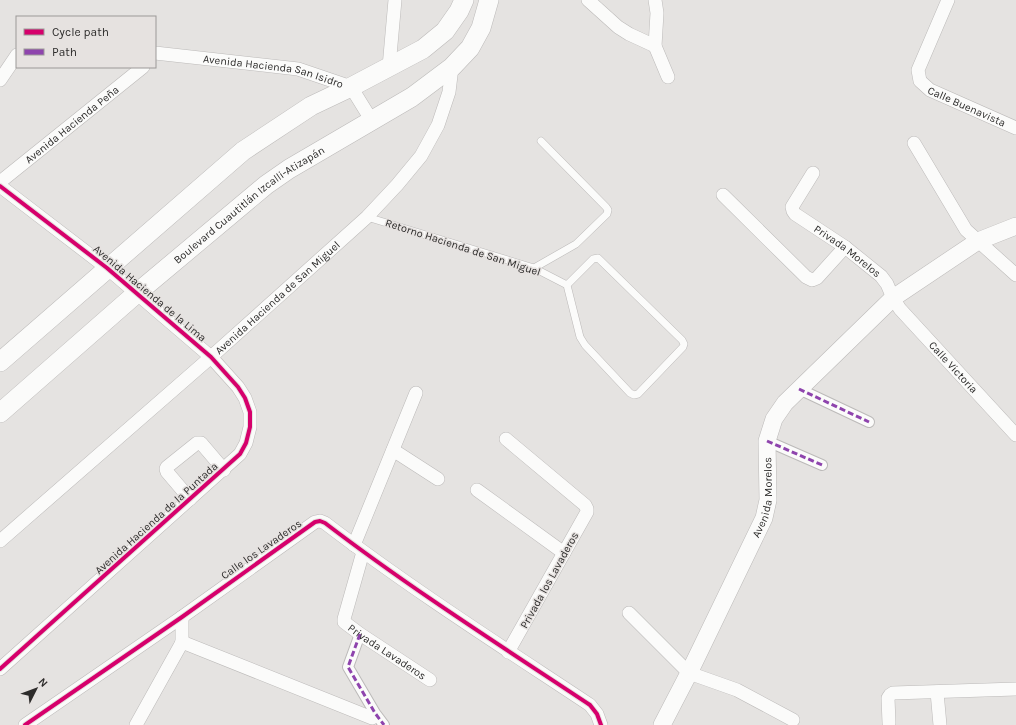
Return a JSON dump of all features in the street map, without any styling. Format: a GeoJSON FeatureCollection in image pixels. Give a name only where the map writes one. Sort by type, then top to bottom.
{"type":"FeatureCollection","features":[{"type":"Feature","properties":{"kind":"main road"},"geometry":{"type":"LineString","coordinates":[[0,362],[243,151],[311,106],[351,87],[423,49],[445,31],[459,11],[464,0]]}},
{"type":"Feature","properties":{"kind":"main road","name":"Boulevard Cuautitlán Izcalli-Atizapán"},"geometry":{"type":"LineString","coordinates":[[0,413],[137,293],[266,186],[289,169],[412,97],[452,67],[470,48],[481,28],[489,0]]}},
{"type":"Feature","properties":{"kind":"street"},"geometry":{"type":"LineString","coordinates":[[390,67],[394,0]]}},
{"type":"Feature","properties":{"kind":"street"},"geometry":{"type":"LineString","coordinates":[[588,0],[618,27],[654,46]]}},
{"type":"Feature","properties":{"kind":"street"},"geometry":{"type":"LineString","coordinates":[[656,0],[657,13],[654,46],[668,77]]}},
{"type":"Feature","properties":{"kind":"street","name":"Calle Buenavista"},"geometry":{"type":"LineString","coordinates":[[948,0],[918,70],[920,81],[930,90],[1016,128]]}},
{"type":"Feature","properties":{"kind":"street","name":"Avenida Hacienda San Isidro"},"geometry":{"type":"LineString","coordinates":[[156,55],[298,69],[351,87],[372,121]]}},
{"type":"Feature","properties":{"kind":"street"},"geometry":{"type":"LineString","coordinates":[[0,80],[16,56]]}},
{"type":"Feature","properties":{"kind":"street","name":"Avenida Hacienda de San Miguel"},"geometry":{"type":"LineString","coordinates":[[0,541],[211,357],[367,217],[397,185],[421,156],[438,125],[449,92],[452,67]]}},
{"type":"Feature","properties":{"kind":"street","name":"Avenida Hacienda Peña"},"geometry":{"type":"LineString","coordinates":[[0,182],[142,68]]}},
{"type":"Feature","properties":{"kind":"street"},"geometry":{"type":"LineString","coordinates":[[914,143],[966,230],[1016,275]]}},
{"type":"Feature","properties":{"kind":"street","name":"Privada Morelos"},"geometry":{"type":"LineString","coordinates":[[813,173],[792,207],[792,211],[845,247],[881,276],[887,284],[893,298]]}},
{"type":"Feature","properties":{"kind":"street","name":"Avenida Hacienda de la Lima"},"geometry":{"type":"LineString","coordinates":[[0,186],[107,268],[211,357]]}},
{"type":"Feature","properties":{"kind":"street"},"geometry":{"type":"LineString","coordinates":[[723,195],[806,277],[812,280],[817,278],[845,247]]}},
{"type":"Feature","properties":{"kind":"street","name":"Avenida Morelos"},"geometry":{"type":"LineString","coordinates":[[662,725],[689,673],[764,518],[768,500],[767,441],[774,419],[785,403],[893,298],[978,241],[1016,226]]}},
{"type":"Feature","properties":{"kind":"street","name":"Calle Victoria"},"geometry":{"type":"LineString","coordinates":[[893,298],[900,308],[1016,435]]}},
{"type":"Feature","properties":{"kind":"street","name":"Avenida Hacienda de la Puntada"},"geometry":{"type":"LineString","coordinates":[[0,669],[224,470],[240,454],[246,443],[250,427],[250,412],[245,398],[238,387],[211,357]]}},
{"type":"Feature","properties":{"kind":"street"},"geometry":{"type":"LineString","coordinates":[[799,389],[869,422]]}},
{"type":"Feature","properties":{"kind":"street"},"geometry":{"type":"LineString","coordinates":[[359,549],[393,450],[416,393]]}},
{"type":"Feature","properties":{"kind":"street","name":"Privada los Lavaderos"},"geometry":{"type":"LineString","coordinates":[[506,439],[585,505],[587,509],[587,512],[508,652]]}},
{"type":"Feature","properties":{"kind":"street"},"geometry":{"type":"LineString","coordinates":[[767,441],[822,465]]}},
{"type":"Feature","properties":{"kind":"street"},"geometry":{"type":"LineString","coordinates":[[190,499],[167,472],[167,466],[198,443],[201,443],[224,470]]}},
{"type":"Feature","properties":{"kind":"street"},"geometry":{"type":"LineString","coordinates":[[393,450],[438,479]]}},
{"type":"Feature","properties":{"kind":"street"},"geometry":{"type":"LineString","coordinates":[[477,490],[564,553]]}},
{"type":"Feature","properties":{"kind":"street","name":"Calle los Lavaderos"},"geometry":{"type":"LineString","coordinates":[[25,725],[182,617],[315,522],[320,521],[325,523],[359,549],[508,652],[590,705],[597,714],[601,725]]}},
{"type":"Feature","properties":{"kind":"street","name":"Privada Lavaderos"},"geometry":{"type":"LineString","coordinates":[[359,549],[344,622],[430,680]]}},
{"type":"Feature","properties":{"kind":"street"},"geometry":{"type":"LineString","coordinates":[[629,613],[689,673],[738,690],[793,720]]}},
{"type":"Feature","properties":{"kind":"street"},"geometry":{"type":"LineString","coordinates":[[136,725],[182,642],[182,617]]}},
{"type":"Feature","properties":{"kind":"street"},"geometry":{"type":"LineString","coordinates":[[360,634],[348,667],[384,725]]}},
{"type":"Feature","properties":{"kind":"street"},"geometry":{"type":"LineString","coordinates":[[182,642],[372,718]]}},
{"type":"Feature","properties":{"kind":"street"},"geometry":{"type":"LineString","coordinates":[[888,723],[888,698],[894,693],[1016,689]]}},
{"type":"Feature","properties":{"kind":"street"},"geometry":{"type":"LineString","coordinates":[[937,692],[940,725]]}},
{"type":"Feature","properties":{"kind":"lane"},"geometry":{"type":"LineString","coordinates":[[534,268],[576,244],[607,214],[608,210],[542,141]]}},
{"type":"Feature","properties":{"kind":"lane","name":"Retorno Hacienda de San Miguel"},"geometry":{"type":"LineString","coordinates":[[367,217],[534,268],[567,285]]}},
{"type":"Feature","properties":{"kind":"lane"},"geometry":{"type":"LineString","coordinates":[[598,258],[684,344],[638,394],[634,395],[630,393],[585,345],[580,337],[567,285],[593,259],[598,258]]}},
{"type":"Feature","properties":{"kind":"marked path"},"geometry":{"type":"LineString","coordinates":[[799,389],[869,422]]}},
{"type":"Feature","properties":{"kind":"marked path"},"geometry":{"type":"LineString","coordinates":[[767,441],[822,465]]}},
{"type":"Feature","properties":{"kind":"marked path"},"geometry":{"type":"LineString","coordinates":[[360,634],[348,667],[375,713],[384,725]]}},
{"type":"Feature","properties":{"kind":"cycle path"},"geometry":{"type":"LineString","coordinates":[[0,186],[107,268],[211,357],[238,387],[245,398],[250,412],[250,427],[246,443],[240,454],[0,669]]}},
{"type":"Feature","properties":{"kind":"cycle path"},"geometry":{"type":"LineString","coordinates":[[25,725],[182,617],[315,522],[320,521],[325,523],[423,594],[489,639],[590,705],[597,714],[601,725]]}}]}
